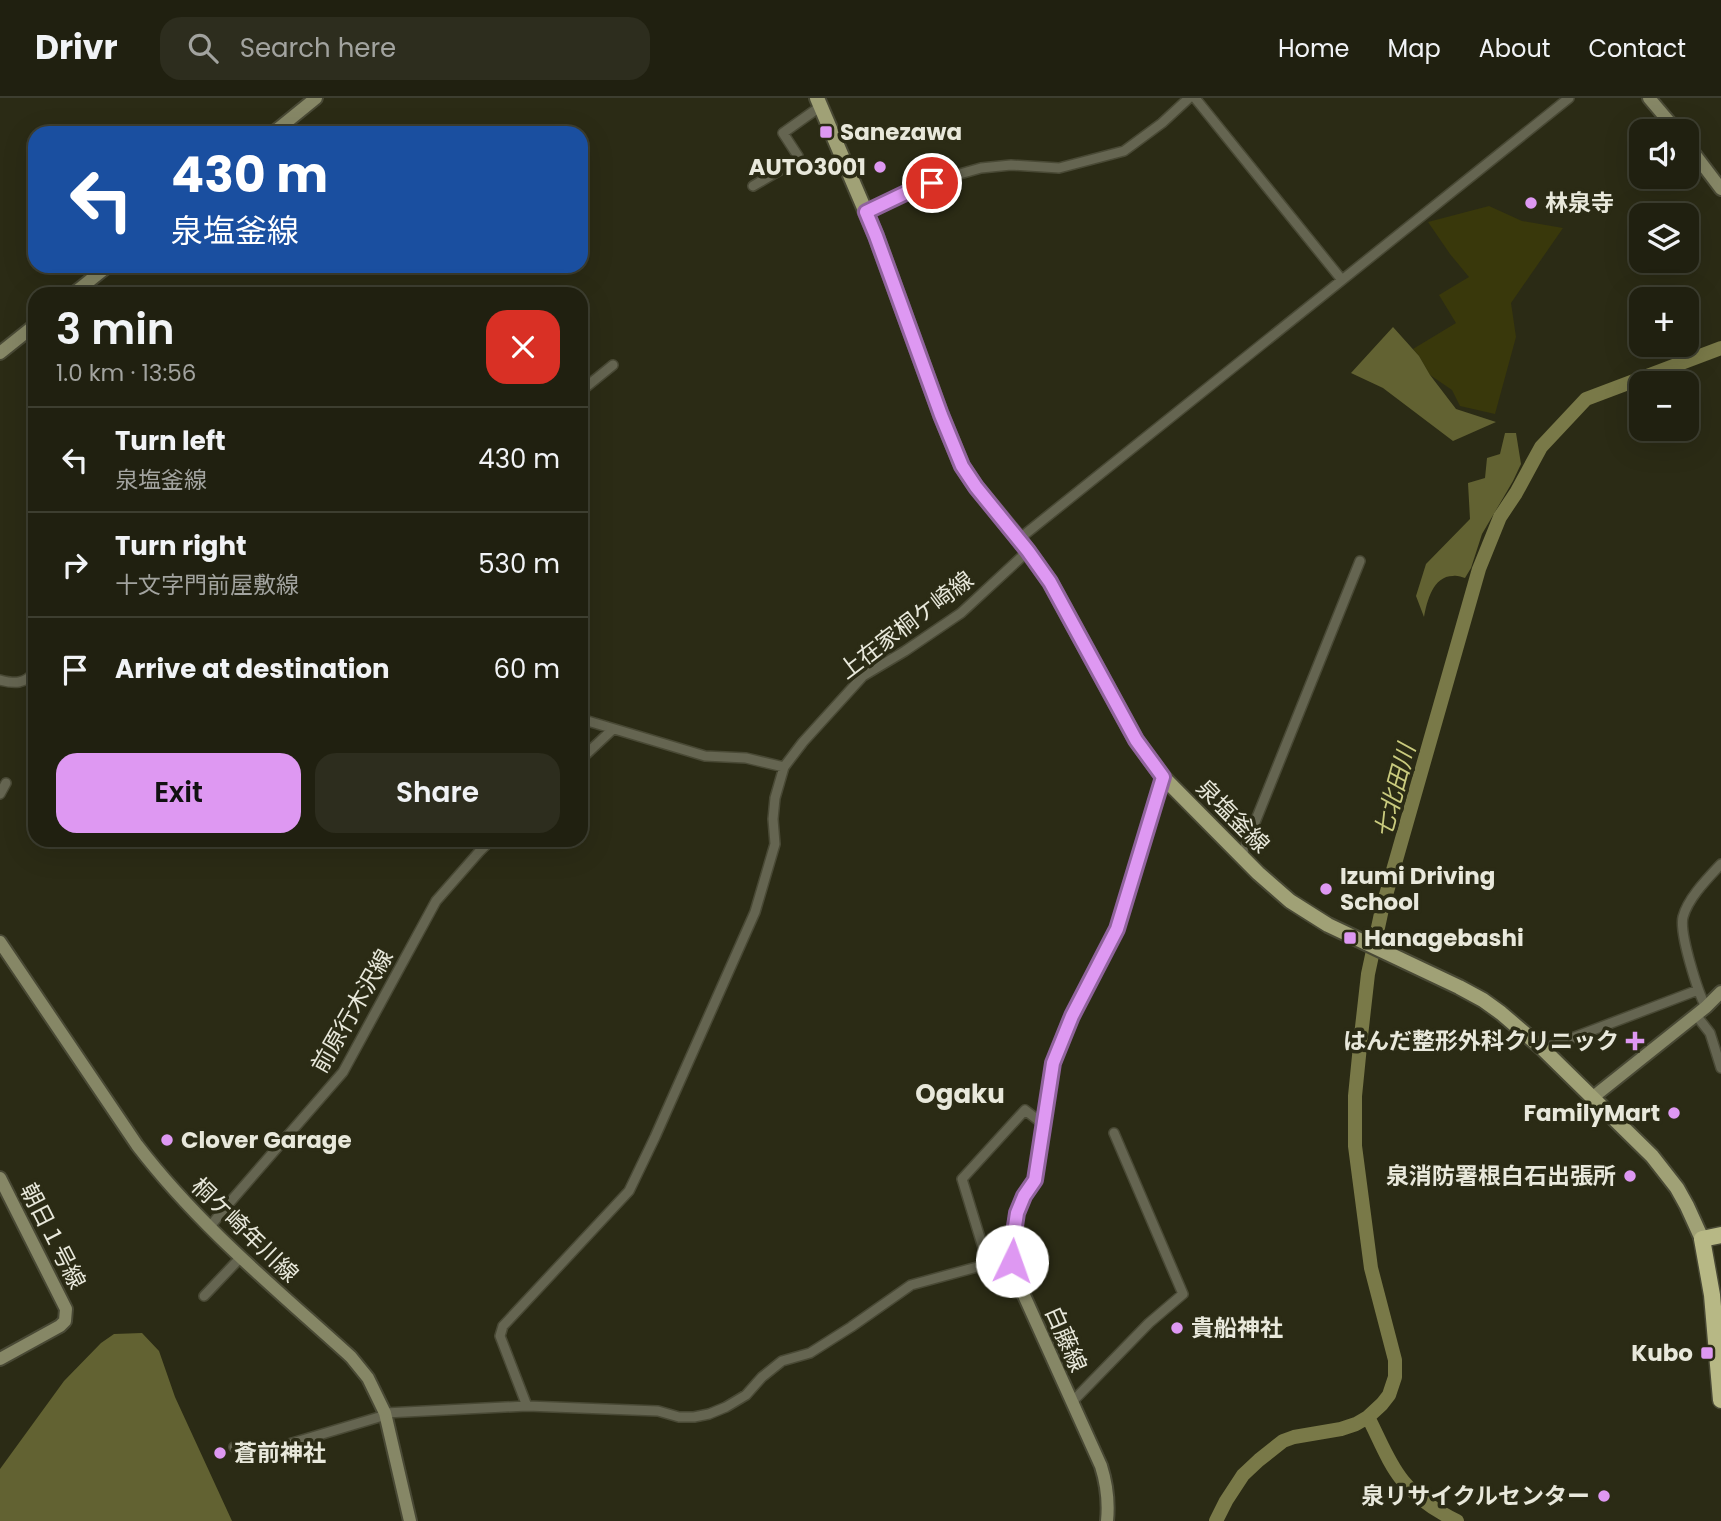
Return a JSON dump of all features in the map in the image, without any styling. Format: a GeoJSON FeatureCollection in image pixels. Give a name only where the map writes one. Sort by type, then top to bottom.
{"type":"FeatureCollection","features":[{"type":"Feature","properties":{"kind":"highway"},"geometry":{"type":"LineString","coordinates":[[1721,1235],[1702,1239],[1712,1294],[1721,1400]]}},
{"type":"Feature","properties":{"kind":"main road","name":"泉塩釜線"},"geometry":{"type":"LineString","coordinates":[[819,102],[876,236],[962,466],[1050,582],[1136,740],[1163,777],[1241,857],[1290,901],[1351,936],[1483,1000],[1543,1049]]}},
{"type":"Feature","properties":{"kind":"main road"},"geometry":{"type":"LineString","coordinates":[[1543,1049],[1664,1171],[1687,1206],[1702,1239]]}},
{"type":"Feature","properties":{"kind":"street"},"geometry":{"type":"LineString","coordinates":[[282,126],[316,98]]}},
{"type":"Feature","properties":{"kind":"street"},"geometry":{"type":"LineString","coordinates":[[866,212],[914,189],[981,168],[1011,164],[1059,168],[1124,151],[1162,123],[1189,98]]}},
{"type":"Feature","properties":{"kind":"street"},"geometry":{"type":"LineString","coordinates":[[1195,98],[1342,280]]}},
{"type":"Feature","properties":{"kind":"street","name":"上在家桐ケ崎線"},"geometry":{"type":"LineString","coordinates":[[527,1406],[500,1336],[503,1326],[629,1191],[755,912],[775,844],[775,798],[785,767],[803,742],[863,676],[961,613],[1023,545],[1342,280],[1569,98]]}},
{"type":"Feature","properties":{"kind":"street"},"geometry":{"type":"LineString","coordinates":[[1649,98],[1667,119]]}},
{"type":"Feature","properties":{"kind":"street"},"geometry":{"type":"LineString","coordinates":[[754,186],[797,160],[798,156],[783,133],[819,102]]}},
{"type":"Feature","properties":{"kind":"street"},"geometry":{"type":"LineString","coordinates":[[1699,160],[1721,189]]}},
{"type":"Feature","properties":{"kind":"street"},"geometry":{"type":"LineString","coordinates":[[82,287],[99,273]]}},
{"type":"Feature","properties":{"kind":"street"},"geometry":{"type":"LineString","coordinates":[[0,353],[28,331]]}},
{"type":"Feature","properties":{"kind":"street"},"geometry":{"type":"LineString","coordinates":[[588,385],[613,365]]}},
{"type":"Feature","properties":{"kind":"street"},"geometry":{"type":"LineString","coordinates":[[1241,857],[1360,561]]}},
{"type":"Feature","properties":{"kind":"street"},"geometry":{"type":"LineString","coordinates":[[0,680],[13,684],[28,679]]}},
{"type":"Feature","properties":{"kind":"street"},"geometry":{"type":"LineString","coordinates":[[588,721],[705,756],[746,758],[785,767]]}},
{"type":"Feature","properties":{"kind":"street"},"geometry":{"type":"LineString","coordinates":[[588,752],[613,729]]}},
{"type":"Feature","properties":{"kind":"street","name":"白藤線"},"geometry":{"type":"LineString","coordinates":[[1107,1521],[1109,1503],[1101,1466],[1018,1282],[1012,1261],[1012,1238],[1017,1213],[1035,1180],[1053,1063],[1117,929],[1163,777]]}},
{"type":"Feature","properties":{"kind":"street"},"geometry":{"type":"LineString","coordinates":[[0,794],[6,783]]}},
{"type":"Feature","properties":{"kind":"street","name":"前原行木沢線"},"geometry":{"type":"LineString","coordinates":[[209,1228],[344,1072],[436,901],[484,847]]}},
{"type":"Feature","properties":{"kind":"street"},"geometry":{"type":"LineString","coordinates":[[1721,864],[1697,892],[1683,919],[1701,1011],[1721,1068]]}},
{"type":"Feature","properties":{"kind":"street","name":"桐ケ崎年川線"},"geometry":{"type":"LineString","coordinates":[[0,942],[136,1145],[167,1184],[209,1228],[351,1357],[368,1378],[386,1414],[410,1521]]}},
{"type":"Feature","properties":{"kind":"street"},"geometry":{"type":"LineString","coordinates":[[1543,1049],[1698,990]]}},
{"type":"Feature","properties":{"kind":"street"},"geometry":{"type":"LineString","coordinates":[[1592,1098],[1721,992]]}},
{"type":"Feature","properties":{"kind":"street"},"geometry":{"type":"LineString","coordinates":[[988,1264],[962,1179],[1025,1110],[1043,1124]]}},
{"type":"Feature","properties":{"kind":"street"},"geometry":{"type":"LineString","coordinates":[[1072,1402],[1149,1323],[1183,1294],[1114,1133]]}},
{"type":"Feature","properties":{"kind":"street","name":"朝日１号線"},"geometry":{"type":"LineString","coordinates":[[0,1178],[66,1309],[65,1321],[60,1326],[0,1359]]}},
{"type":"Feature","properties":{"kind":"street"},"geometry":{"type":"LineString","coordinates":[[204,1296],[241,1257]]}},
{"type":"Feature","properties":{"kind":"street"},"geometry":{"type":"LineString","coordinates":[[234,1447],[272,1449],[386,1414],[527,1406],[657,1411],[679,1417],[709,1414],[726,1408],[746,1395],[762,1377],[782,1361],[810,1353],[911,1285],[988,1264],[1012,1261]]}},
{"type":"Feature","properties":{"kind":"shaded area"},"geometry":{"type":"Polygon","coordinates":[[[1489,206],[1522,221],[1563,228],[1511,303],[1516,337],[1495,414],[1460,406],[1452,390],[1430,375],[1413,349],[1456,323],[1439,295],[1469,277],[1428,222],[1489,206]]]}},
{"type":"Feature","properties":{"kind":"shaded area"},"geometry":{"type":"Polygon","coordinates":[[[1393,327],[1419,356],[1456,409],[1496,422],[1453,441],[1383,388],[1351,373],[1393,327]]]}},
{"type":"Feature","properties":{"kind":"shaded area"},"geometry":{"type":"Polygon","coordinates":[[[1505,433],[1516,433],[1521,464],[1482,534],[1465,578],[1454,576],[1440,580],[1432,590],[1424,617],[1416,596],[1426,564],[1470,519],[1468,483],[1485,478],[1487,458],[1500,454],[1505,433]]]}},
{"type":"Feature","properties":{"kind":"shaded area"},"geometry":{"type":"Polygon","coordinates":[[[142,1333],[159,1351],[175,1397],[232,1521],[0,1521],[0,1469],[64,1381],[101,1343],[114,1334],[142,1333]]]}},
{"type":"Feature","properties":{"kind":"waterway","name":"七北田川"},"geometry":{"type":"LineString","coordinates":[[1216,1521],[1243,1475],[1259,1460],[1283,1441],[1341,1429],[1368,1417],[1389,1395],[1395,1377],[1395,1360],[1371,1268],[1355,1146],[1355,1096],[1368,974],[1382,909],[1479,569],[1500,517],[1541,447],[1586,399],[1721,348]]}},
{"type":"Feature","properties":{"kind":"waterway"},"geometry":{"type":"LineString","coordinates":[[1368,1417],[1388,1458],[1403,1481],[1428,1504],[1457,1521]]}},
{"type":"Feature","properties":{"kind":"place","name":"Sanezawa"},"geometry":{"type":"Point","coordinates":[826,132]}},
{"type":"Feature","properties":{"kind":"place","name":"AUTO3001"},"geometry":{"type":"Point","coordinates":[880,167]}},
{"type":"Feature","properties":{"kind":"place","name":"林泉寺"},"geometry":{"type":"Point","coordinates":[1531,203]}},
{"type":"Feature","properties":{"kind":"place","name":"Izumi Driving School"},"geometry":{"type":"Point","coordinates":[1326,889]}},
{"type":"Feature","properties":{"kind":"place","name":"Hanagebashi"},"geometry":{"type":"Point","coordinates":[1350,938]}},
{"type":"Feature","properties":{"kind":"place","name":"はんだ整形外科クリニック"},"geometry":{"type":"Point","coordinates":[1635,1041]}},
{"type":"Feature","properties":{"kind":"place","name":"FamilyMart"},"geometry":{"type":"Point","coordinates":[1674,1113]}},
{"type":"Feature","properties":{"kind":"place","name":"Clover Garage"},"geometry":{"type":"Point","coordinates":[167,1140]}},
{"type":"Feature","properties":{"kind":"place","name":"泉消防署根白石出張所"},"geometry":{"type":"Point","coordinates":[1630,1176]}},
{"type":"Feature","properties":{"kind":"place","name":"貴船神社"},"geometry":{"type":"Point","coordinates":[1177,1328]}},
{"type":"Feature","properties":{"kind":"place","name":"Kubo"},"geometry":{"type":"Point","coordinates":[1707,1353]}},
{"type":"Feature","properties":{"kind":"place","name":"蒼前神社"},"geometry":{"type":"Point","coordinates":[220,1453]}},
{"type":"Feature","properties":{"kind":"place","name":"泉リサイクルセンター"},"geometry":{"type":"Point","coordinates":[1604,1496]}},
{"type":"Feature","properties":{"kind":"district","name":"Ogaku"},"geometry":{"type":"Point","coordinates":[960,1094]}},
{"type":"Feature","properties":{"kind":"route"},"geometry":{"type":"LineString","coordinates":[[932,183],[866,212],[941,415],[962,466],[1050,582],[1136,740],[1163,777],[1117,929],[1072,1016],[1053,1063],[1035,1180],[1017,1213],[1013,1231],[1012,1261]]}}]}
